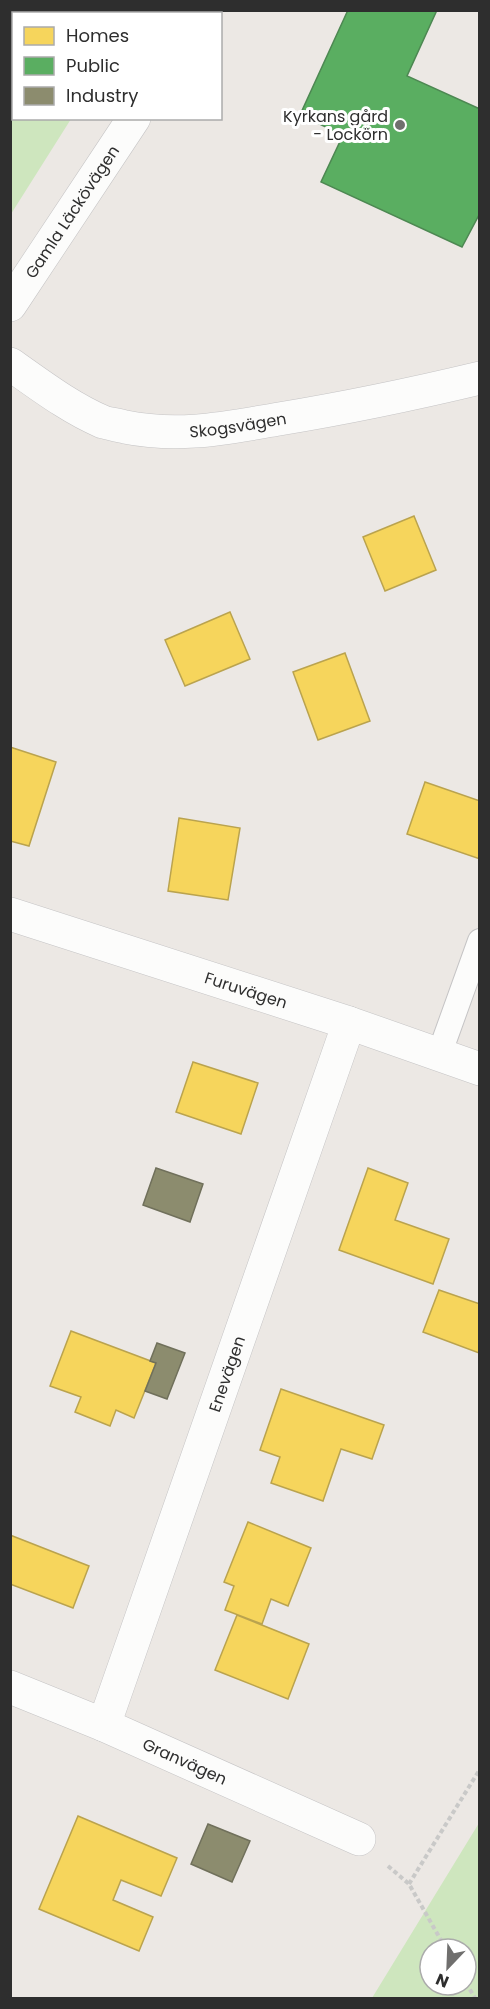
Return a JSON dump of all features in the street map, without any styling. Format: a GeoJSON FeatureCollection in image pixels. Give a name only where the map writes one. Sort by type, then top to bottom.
{"type":"FeatureCollection","features":[{"type":"Feature","properties":{"kind":"street","name":"Gamla Läckövägen"},"geometry":{"type":"LineString","coordinates":[[10,305],[133,120]]}},
{"type":"Feature","properties":{"kind":"street","name":"Skogsvägen"},"geometry":{"type":"LineString","coordinates":[[10,364],[52,394],[104,422],[140,430],[170,433],[214,430],[310,414],[480,378]]}},
{"type":"Feature","properties":{"kind":"street","name":"Furuvägen"},"geometry":{"type":"LineString","coordinates":[[10,914],[349,1023],[480,1069]]}},
{"type":"Feature","properties":{"kind":"street","name":"Enevägen"},"geometry":{"type":"LineString","coordinates":[[104,1725],[349,1023]]}},
{"type":"Feature","properties":{"kind":"street","name":"Granvägen"},"geometry":{"type":"LineString","coordinates":[[10,1687],[104,1725],[359,1839]]}},
{"type":"Feature","properties":{"kind":"lane"},"geometry":{"type":"LineString","coordinates":[[439,1055],[480,941]]}},
{"type":"Feature","properties":{"kind":"path"},"geometry":{"type":"LineString","coordinates":[[409,1884],[480,1769]]}},
{"type":"Feature","properties":{"kind":"path"},"geometry":{"type":"LineString","coordinates":[[359,1839],[409,1884],[440,1937]]}},
{"type":"Feature","properties":{"kind":"green space"},"geometry":{"type":"Polygon","coordinates":[[[11,10],[139,11],[12,12],[12,120],[70,120],[11,214],[11,10]]]}},
{"type":"Feature","properties":{"kind":"green space"},"geometry":{"type":"Polygon","coordinates":[[[479,1823],[479,1998],[372,1998],[479,1823]]]}},
{"type":"Feature","properties":{"kind":"building: Homes"},"geometry":{"type":"Polygon","coordinates":[[[414,516],[436,570],[385,591],[363,537],[414,516]]]}},
{"type":"Feature","properties":{"kind":"building: Homes"},"geometry":{"type":"Polygon","coordinates":[[[230,612],[250,659],[185,686],[165,640],[230,612]]]}},
{"type":"Feature","properties":{"kind":"building: Homes"},"geometry":{"type":"Polygon","coordinates":[[[345,653],[370,721],[318,740],[293,672],[345,653]]]}},
{"type":"Feature","properties":{"kind":"building: Homes"},"geometry":{"type":"Polygon","coordinates":[[[10,747],[56,762],[29,846],[10,841],[10,747]]]}},
{"type":"Feature","properties":{"kind":"building: Homes"},"geometry":{"type":"Polygon","coordinates":[[[425,782],[480,801],[480,859],[407,834],[425,782]]]}},
{"type":"Feature","properties":{"kind":"building: Homes"},"geometry":{"type":"Polygon","coordinates":[[[179,818],[240,828],[228,900],[168,891],[179,818]]]}},
{"type":"Feature","properties":{"kind":"building: Homes"},"geometry":{"type":"Polygon","coordinates":[[[193,1062],[258,1083],[241,1134],[176,1112],[193,1062]]]}},
{"type":"Feature","properties":{"kind":"building: Homes"},"geometry":{"type":"Polygon","coordinates":[[[368,1168],[408,1183],[395,1220],[449,1239],[433,1284],[339,1250],[368,1168]]]}},
{"type":"Feature","properties":{"kind":"building: Homes"},"geometry":{"type":"Polygon","coordinates":[[[439,1290],[480,1304],[479,1353],[423,1332],[439,1290]]]}},
{"type":"Feature","properties":{"kind":"building: Homes"},"geometry":{"type":"Polygon","coordinates":[[[71,1331],[156,1363],[134,1418],[116,1410],[110,1426],[75,1412],[81,1397],[50,1386],[71,1331]]]}},
{"type":"Feature","properties":{"kind":"building: Homes"},"geometry":{"type":"Polygon","coordinates":[[[281,1389],[384,1425],[372,1459],[341,1449],[323,1501],[271,1483],[280,1457],[260,1450],[281,1389]]]}},
{"type":"Feature","properties":{"kind":"building: Homes"},"geometry":{"type":"Polygon","coordinates":[[[248,1522],[311,1548],[288,1606],[271,1599],[262,1624],[225,1610],[234,1586],[224,1582],[248,1522]]]}},
{"type":"Feature","properties":{"kind":"building: Homes"},"geometry":{"type":"Polygon","coordinates":[[[10,1535],[89,1566],[73,1608],[10,1584],[10,1535]]]}},
{"type":"Feature","properties":{"kind":"building: Homes"},"geometry":{"type":"Polygon","coordinates":[[[237,1615],[309,1644],[288,1699],[215,1670],[237,1615]]]}},
{"type":"Feature","properties":{"kind":"building: Homes"},"geometry":{"type":"Polygon","coordinates":[[[78,1816],[177,1858],[161,1896],[121,1880],[113,1900],[153,1917],[139,1951],[39,1909],[78,1816]]]}},
{"type":"Feature","properties":{"kind":"building: Public","name":"Kyrkans gård - Lockörn"},"geometry":{"type":"Polygon","coordinates":[[[348,10],[437,10],[407,76],[480,109],[480,213],[462,247],[321,182],[343,135],[300,115],[348,10]]]}},
{"type":"Feature","properties":{"kind":"building: Industry"},"geometry":{"type":"Polygon","coordinates":[[[156,1168],[203,1184],[190,1222],[143,1205],[156,1168]]]}},
{"type":"Feature","properties":{"kind":"building: Industry"},"geometry":{"type":"Polygon","coordinates":[[[157,1343],[185,1353],[167,1399],[145,1391],[156,1363],[150,1361],[157,1343]]]}},
{"type":"Feature","properties":{"kind":"building: Industry"},"geometry":{"type":"Polygon","coordinates":[[[208,1824],[250,1841],[232,1882],[191,1864],[208,1824]]]}},
{"type":"Feature","properties":{"kind":"place","name":"Kyrkans gård - Lockörn"},"geometry":{"type":"Point","coordinates":[400,125]}}]}
